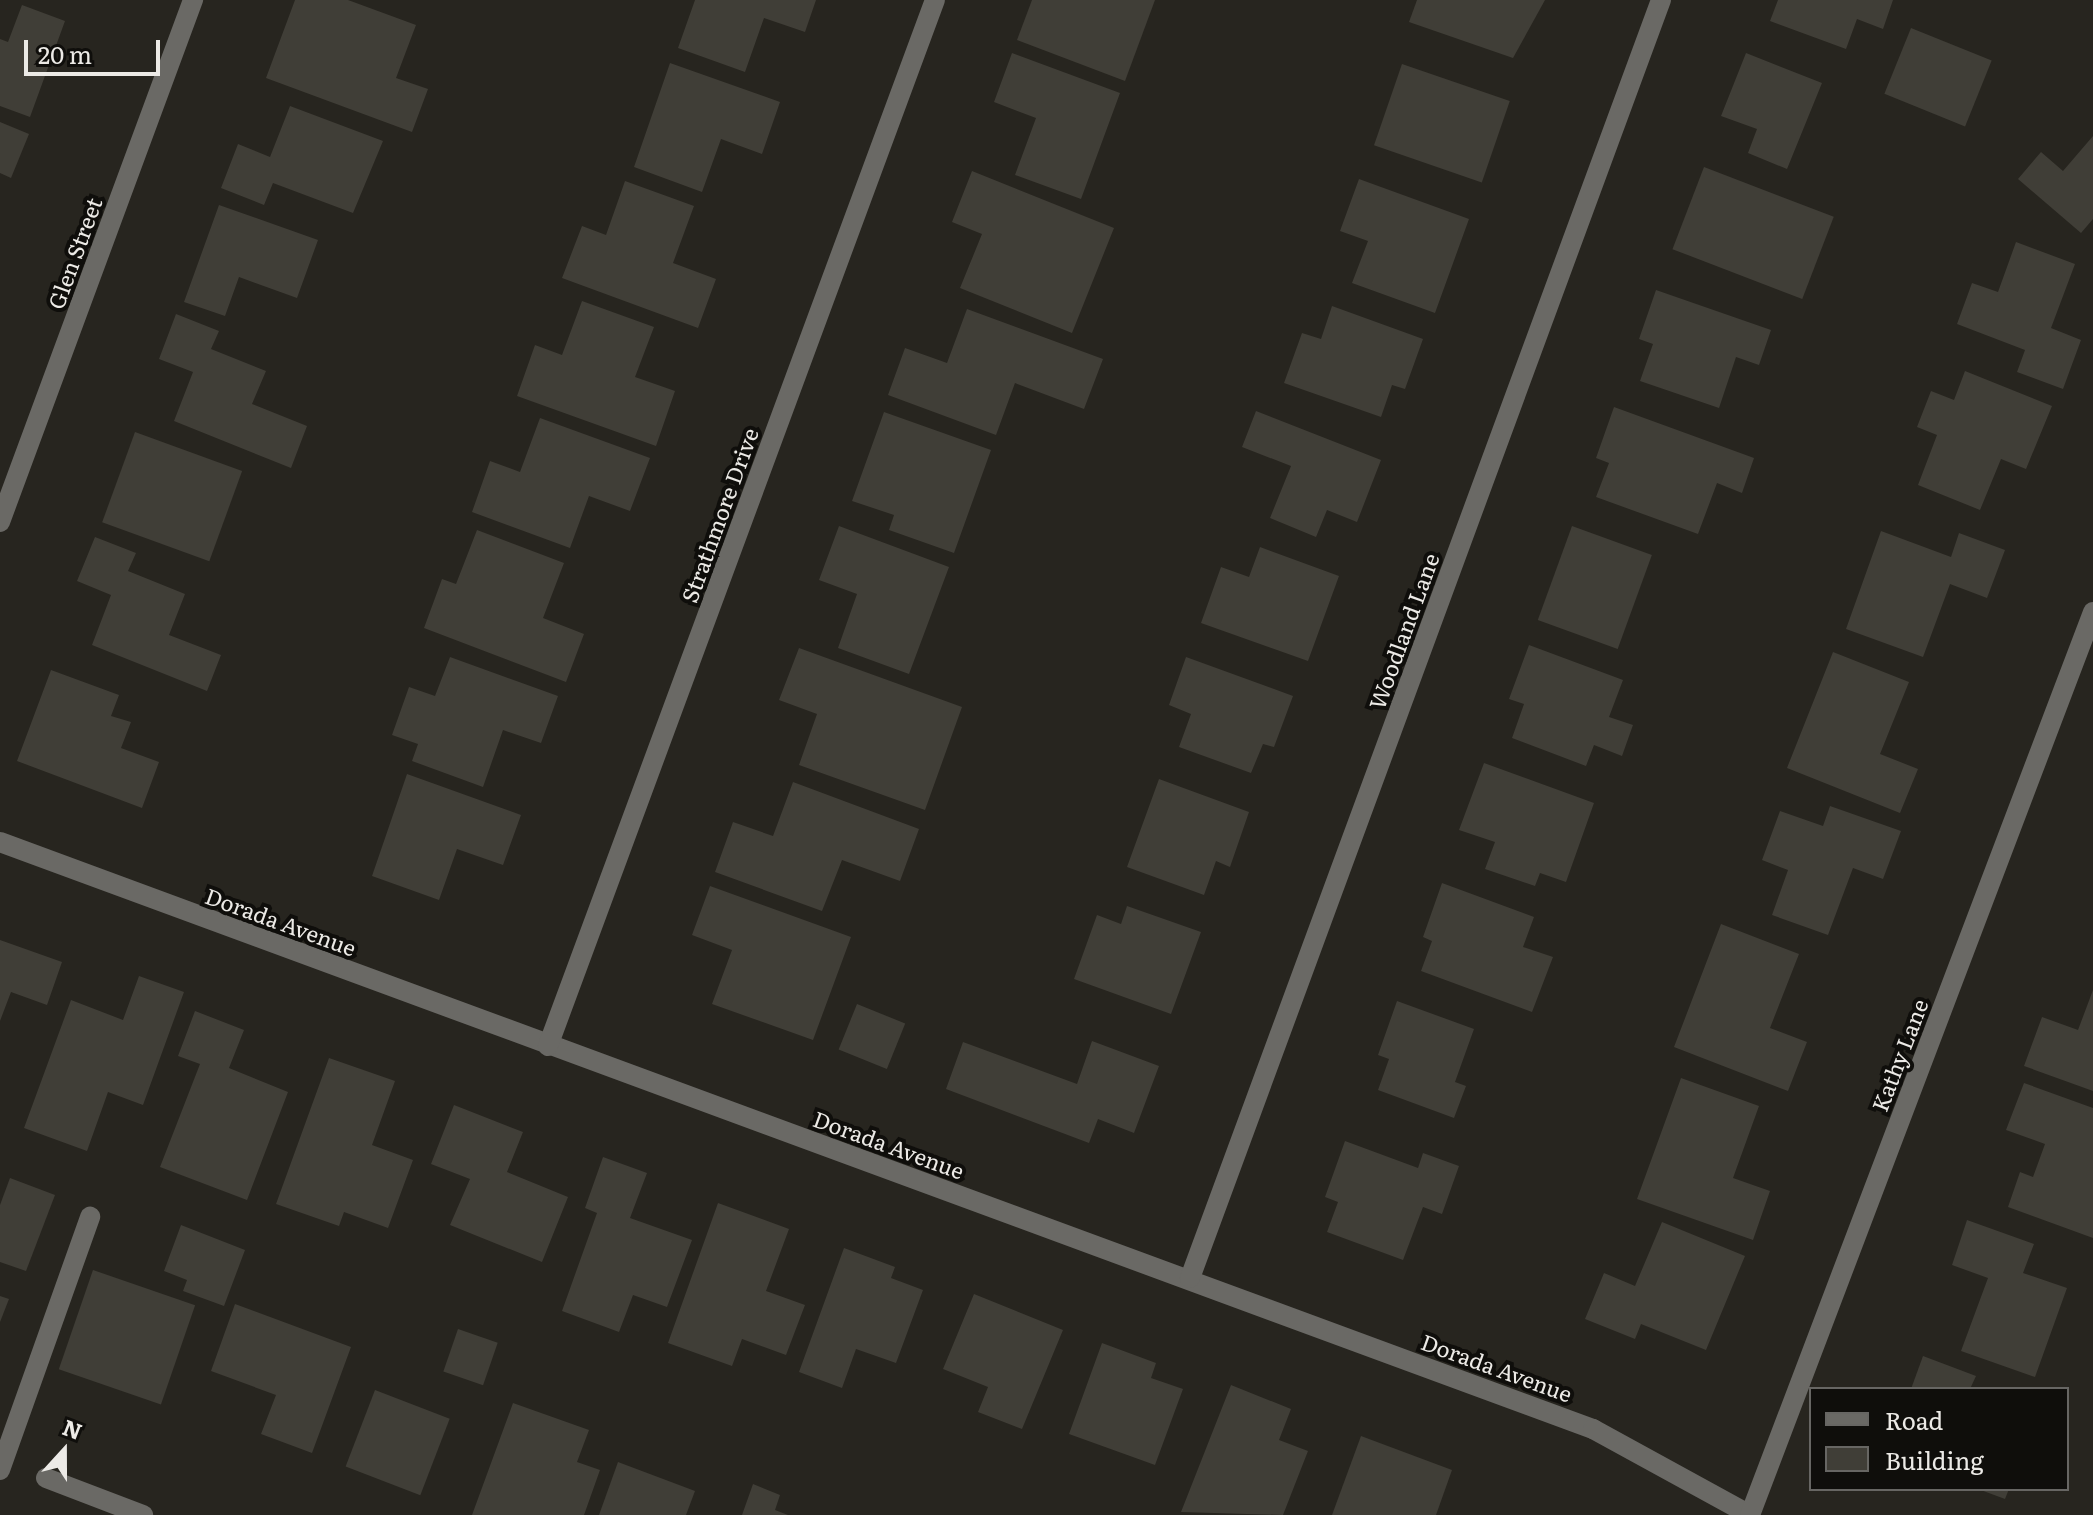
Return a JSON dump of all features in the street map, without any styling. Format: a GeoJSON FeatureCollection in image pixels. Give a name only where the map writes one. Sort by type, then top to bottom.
{"type":"FeatureCollection","features":[{"type":"Feature","properties":{"kind":"street","name":"Glen Street"},"geometry":{"type":"LineString","coordinates":[[0,522],[193,0]]}},
{"type":"Feature","properties":{"kind":"street","name":"Strathmore Drive"},"geometry":{"type":"LineString","coordinates":[[548,1046],[935,0]]}},
{"type":"Feature","properties":{"kind":"street","name":"Woodland Lane"},"geometry":{"type":"LineString","coordinates":[[1190,1278],[1661,0]]}},
{"type":"Feature","properties":{"kind":"street","name":"Kathy Lane"},"geometry":{"type":"LineString","coordinates":[[1750,1515],[2093,612]]}},
{"type":"Feature","properties":{"kind":"street","name":"Dorada Avenue"},"geometry":{"type":"LineString","coordinates":[[0,842],[1593,1429],[1750,1515]]}},
{"type":"Feature","properties":{"kind":"street"},"geometry":{"type":"LineString","coordinates":[[0,1470],[90,1217]]}},
{"type":"Feature","properties":{"kind":"street"},"geometry":{"type":"LineString","coordinates":[[46,1478],[143,1515]]}},
{"type":"Feature","properties":{"kind":"building"},"geometry":{"type":"Polygon","coordinates":[[[295,0],[348,0],[416,25],[396,78],[428,89],[412,132],[266,78],[295,0]]]}},
{"type":"Feature","properties":{"kind":"building"},"geometry":{"type":"Polygon","coordinates":[[[695,0],[816,0],[805,32],[764,18],[745,72],[678,48],[695,0]]]}},
{"type":"Feature","properties":{"kind":"building"},"geometry":{"type":"Polygon","coordinates":[[[1032,0],[1155,0],[1125,81],[1017,40],[1032,0]]]}},
{"type":"Feature","properties":{"kind":"building"},"geometry":{"type":"Polygon","coordinates":[[[1417,0],[1545,0],[1513,58],[1409,22],[1417,0]]]}},
{"type":"Feature","properties":{"kind":"building"},"geometry":{"type":"Polygon","coordinates":[[[1778,0],[1893,0],[1883,29],[1857,19],[1846,49],[1770,21],[1778,0]]]}},
{"type":"Feature","properties":{"kind":"building"},"geometry":{"type":"Polygon","coordinates":[[[22,5],[65,21],[30,117],[0,106],[0,39],[8,42],[22,5]]]}},
{"type":"Feature","properties":{"kind":"building"},"geometry":{"type":"Polygon","coordinates":[[[1911,28],[1992,61],[1965,126],[1884,94],[1911,28]]]}},
{"type":"Feature","properties":{"kind":"building"},"geometry":{"type":"Polygon","coordinates":[[[1012,53],[1120,93],[1081,199],[1015,175],[1036,118],[994,102],[1012,53]]]}},
{"type":"Feature","properties":{"kind":"building"},"geometry":{"type":"Polygon","coordinates":[[[1746,53],[1822,83],[1787,169],[1748,153],[1757,129],[1721,116],[1746,53]]]}},
{"type":"Feature","properties":{"kind":"building"},"geometry":{"type":"Polygon","coordinates":[[[670,63],[780,102],[762,154],[721,139],[702,192],[634,167],[670,63]]]}},
{"type":"Feature","properties":{"kind":"building"},"geometry":{"type":"Polygon","coordinates":[[[1402,64],[1510,101],[1482,182],[1374,145],[1402,64]]]}},
{"type":"Feature","properties":{"kind":"building"},"geometry":{"type":"Polygon","coordinates":[[[290,106],[383,141],[353,213],[273,183],[264,205],[221,188],[238,144],[270,157],[290,106]]]}},
{"type":"Feature","properties":{"kind":"building"},"geometry":{"type":"Polygon","coordinates":[[[0,122],[29,134],[11,178],[0,173],[0,122]]]}},
{"type":"Feature","properties":{"kind":"building"},"geometry":{"type":"Polygon","coordinates":[[[2093,136],[2093,219],[2081,233],[2018,179],[2041,152],[2063,171],[2093,136]]]}},
{"type":"Feature","properties":{"kind":"building"},"geometry":{"type":"Polygon","coordinates":[[[1704,167],[1834,217],[1802,299],[1672,249],[1704,167]]]}},
{"type":"Feature","properties":{"kind":"building"},"geometry":{"type":"Polygon","coordinates":[[[972,171],[1114,228],[1072,333],[960,288],[982,234],[952,222],[972,171]]]}},
{"type":"Feature","properties":{"kind":"building"},"geometry":{"type":"Polygon","coordinates":[[[1359,179],[1469,219],[1435,313],[1352,283],[1368,241],[1340,231],[1359,179]]]}},
{"type":"Feature","properties":{"kind":"building"},"geometry":{"type":"Polygon","coordinates":[[[625,181],[694,206],[673,263],[716,279],[698,328],[562,278],[582,226],[606,235],[625,181]]]}},
{"type":"Feature","properties":{"kind":"building"},"geometry":{"type":"Polygon","coordinates":[[[219,205],[318,240],[297,298],[239,277],[225,316],[184,302],[219,205]]]}},
{"type":"Feature","properties":{"kind":"building"},"geometry":{"type":"Polygon","coordinates":[[[2016,242],[2075,264],[2051,328],[2081,340],[2063,389],[2017,372],[2025,350],[1957,324],[1972,283],[1998,292],[2016,242]]]}},
{"type":"Feature","properties":{"kind":"building"},"geometry":{"type":"Polygon","coordinates":[[[1656,290],[1771,330],[1759,365],[1736,357],[1719,408],[1640,381],[1653,344],[1639,339],[1656,290]]]}},
{"type":"Feature","properties":{"kind":"building"},"geometry":{"type":"Polygon","coordinates":[[[582,301],[654,327],[635,377],[675,391],[656,446],[517,396],[535,345],[562,355],[582,301]]]}},
{"type":"Feature","properties":{"kind":"building"},"geometry":{"type":"Polygon","coordinates":[[[1332,306],[1423,339],[1405,389],[1392,385],[1381,417],[1284,383],[1302,333],[1321,339],[1332,306]]]}},
{"type":"Feature","properties":{"kind":"building"},"geometry":{"type":"Polygon","coordinates":[[[967,309],[1103,359],[1084,409],[1015,383],[996,435],[888,395],[905,348],[947,363],[967,309]]]}},
{"type":"Feature","properties":{"kind":"building"},"geometry":{"type":"Polygon","coordinates":[[[176,314],[219,331],[211,349],[266,371],[252,404],[307,426],[291,468],[174,421],[193,372],[159,359],[176,314]]]}},
{"type":"Feature","properties":{"kind":"building"},"geometry":{"type":"Polygon","coordinates":[[[1965,371],[2052,406],[2026,469],[2001,459],[1980,510],[1918,485],[1937,435],[1917,427],[1931,391],[1954,400],[1965,371]]]}},
{"type":"Feature","properties":{"kind":"building"},"geometry":{"type":"Polygon","coordinates":[[[1614,407],[1754,458],[1742,493],[1717,483],[1698,534],[1596,497],[1609,463],[1596,458],[1614,407]]]}},
{"type":"Feature","properties":{"kind":"building"},"geometry":{"type":"Polygon","coordinates":[[[1256,411],[1381,460],[1357,522],[1327,510],[1316,537],[1270,518],[1291,466],[1242,447],[1256,411]]]}},
{"type":"Feature","properties":{"kind":"building"},"geometry":{"type":"Polygon","coordinates":[[[884,412],[991,450],[954,553],[889,530],[894,515],[852,501],[884,412]]]}},
{"type":"Feature","properties":{"kind":"building"},"geometry":{"type":"Polygon","coordinates":[[[540,418],[650,458],[630,511],[589,496],[570,548],[472,512],[490,461],[520,472],[540,418]]]}},
{"type":"Feature","properties":{"kind":"building"},"geometry":{"type":"Polygon","coordinates":[[[135,432],[242,471],[209,561],[102,522],[135,432]]]}},
{"type":"Feature","properties":{"kind":"building"},"geometry":{"type":"Polygon","coordinates":[[[839,526],[949,567],[909,674],[838,648],[857,594],[819,580],[839,526]]]}},
{"type":"Feature","properties":{"kind":"building"},"geometry":{"type":"Polygon","coordinates":[[[1572,526],[1652,555],[1618,649],[1538,620],[1572,526]]]}},
{"type":"Feature","properties":{"kind":"building"},"geometry":{"type":"Polygon","coordinates":[[[477,530],[564,563],[543,618],[584,634],[566,682],[424,628],[442,579],[456,584],[477,530]]]}},
{"type":"Feature","properties":{"kind":"building"},"geometry":{"type":"Polygon","coordinates":[[[1881,531],[1951,557],[1959,533],[2005,550],[1987,598],[1950,584],[1923,657],[1846,629],[1881,531]]]}},
{"type":"Feature","properties":{"kind":"building"},"geometry":{"type":"Polygon","coordinates":[[[95,537],[136,553],[128,571],[185,594],[169,635],[221,655],[207,691],[92,645],[111,595],[77,581],[95,537]]]}},
{"type":"Feature","properties":{"kind":"building"},"geometry":{"type":"Polygon","coordinates":[[[1260,547],[1339,576],[1308,661],[1201,623],[1221,567],[1249,577],[1260,547]]]}},
{"type":"Feature","properties":{"kind":"building"},"geometry":{"type":"Polygon","coordinates":[[[1529,645],[1623,680],[1609,717],[1633,725],[1622,756],[1594,745],[1586,766],[1512,738],[1524,704],[1509,699],[1529,645]]]}},
{"type":"Feature","properties":{"kind":"building"},"geometry":{"type":"Polygon","coordinates":[[[799,648],[962,707],[925,810],[799,765],[817,714],[779,700],[799,648]]]}},
{"type":"Feature","properties":{"kind":"building"},"geometry":{"type":"Polygon","coordinates":[[[1833,652],[1909,682],[1880,754],[1918,769],[1900,813],[1787,768],[1833,652]]]}},
{"type":"Feature","properties":{"kind":"building"},"geometry":{"type":"Polygon","coordinates":[[[450,657],[558,696],[541,743],[503,730],[483,787],[412,761],[418,744],[392,735],[409,687],[435,696],[450,657]]]}},
{"type":"Feature","properties":{"kind":"building"},"geometry":{"type":"Polygon","coordinates":[[[1186,657],[1293,696],[1274,747],[1263,744],[1251,773],[1179,747],[1191,714],[1169,705],[1186,657]]]}},
{"type":"Feature","properties":{"kind":"building"},"geometry":{"type":"Polygon","coordinates":[[[51,670],[119,695],[111,716],[131,722],[121,748],[159,762],[142,808],[17,761],[51,670]]]}},
{"type":"Feature","properties":{"kind":"building"},"geometry":{"type":"Polygon","coordinates":[[[1484,763],[1594,803],[1566,882],[1540,873],[1535,886],[1485,869],[1495,842],[1459,830],[1484,763]]]}},
{"type":"Feature","properties":{"kind":"building"},"geometry":{"type":"Polygon","coordinates":[[[407,774],[521,815],[503,865],[457,849],[439,900],[372,876],[407,774]]]}},
{"type":"Feature","properties":{"kind":"building"},"geometry":{"type":"Polygon","coordinates":[[[1159,779],[1249,812],[1230,867],[1216,861],[1204,895],[1127,867],[1159,779]]]}},
{"type":"Feature","properties":{"kind":"building"},"geometry":{"type":"Polygon","coordinates":[[[793,782],[919,829],[900,881],[842,860],[822,911],[715,872],[733,822],[773,836],[793,782]]]}},
{"type":"Feature","properties":{"kind":"building"},"geometry":{"type":"Polygon","coordinates":[[[1830,806],[1901,831],[1883,879],[1853,868],[1828,935],[1772,915],[1788,870],[1762,860],[1780,811],[1823,826],[1830,806]]]}},
{"type":"Feature","properties":{"kind":"building"},"geometry":{"type":"Polygon","coordinates":[[[1442,883],[1534,917],[1523,947],[1553,957],[1532,1012],[1421,971],[1432,941],[1423,937],[1442,883]]]}},
{"type":"Feature","properties":{"kind":"building"},"geometry":{"type":"Polygon","coordinates":[[[710,886],[851,937],[813,1040],[712,1004],[732,950],[692,935],[710,886]]]}},
{"type":"Feature","properties":{"kind":"building"},"geometry":{"type":"Polygon","coordinates":[[[1127,906],[1201,932],[1171,1014],[1074,979],[1097,915],[1121,924],[1127,906]]]}},
{"type":"Feature","properties":{"kind":"building"},"geometry":{"type":"Polygon","coordinates":[[[1721,924],[1799,954],[1770,1028],[1807,1042],[1788,1091],[1674,1047],[1721,924]]]}},
{"type":"Feature","properties":{"kind":"building"},"geometry":{"type":"Polygon","coordinates":[[[0,940],[62,962],[47,1005],[11,992],[0,1021],[0,940]]]}},
{"type":"Feature","properties":{"kind":"building"},"geometry":{"type":"Polygon","coordinates":[[[139,976],[184,992],[143,1105],[108,1092],[87,1151],[24,1128],[71,1000],[123,1020],[139,976]]]}},
{"type":"Feature","properties":{"kind":"building"},"geometry":{"type":"Polygon","coordinates":[[[2093,990],[2093,1091],[2024,1066],[2042,1017],[2078,1030],[2093,990]]]}},
{"type":"Feature","properties":{"kind":"building"},"geometry":{"type":"Polygon","coordinates":[[[1397,1001],[1474,1029],[1455,1082],[1466,1086],[1454,1118],[1378,1090],[1389,1059],[1378,1055],[1397,1001]]]}},
{"type":"Feature","properties":{"kind":"building"},"geometry":{"type":"Polygon","coordinates":[[[857,1004],[905,1023],[887,1069],[839,1049],[857,1004]]]}},
{"type":"Feature","properties":{"kind":"building"},"geometry":{"type":"Polygon","coordinates":[[[195,1011],[244,1030],[229,1068],[288,1092],[247,1200],[160,1167],[200,1064],[178,1056],[195,1011]]]}},
{"type":"Feature","properties":{"kind":"building"},"geometry":{"type":"Polygon","coordinates":[[[1092,1041],[1159,1066],[1134,1133],[1098,1119],[1089,1143],[946,1089],[963,1042],[1077,1084],[1092,1041]]]}},
{"type":"Feature","properties":{"kind":"building"},"geometry":{"type":"Polygon","coordinates":[[[329,1058],[395,1081],[372,1145],[413,1160],[388,1228],[344,1212],[339,1226],[276,1204],[329,1058]]]}},
{"type":"Feature","properties":{"kind":"building"},"geometry":{"type":"Polygon","coordinates":[[[1681,1078],[1759,1106],[1733,1178],[1770,1191],[1753,1240],[1637,1199],[1681,1078]]]}},
{"type":"Feature","properties":{"kind":"building"},"geometry":{"type":"Polygon","coordinates":[[[2024,1083],[2093,1108],[2093,1238],[2008,1207],[2020,1172],[2033,1177],[2045,1144],[2006,1130],[2024,1083]]]}},
{"type":"Feature","properties":{"kind":"building"},"geometry":{"type":"Polygon","coordinates":[[[454,1105],[523,1132],[507,1172],[568,1197],[542,1262],[450,1225],[470,1179],[431,1164],[454,1105]]]}},
{"type":"Feature","properties":{"kind":"building"},"geometry":{"type":"Polygon","coordinates":[[[1345,1141],[1418,1168],[1423,1153],[1459,1166],[1442,1214],[1423,1207],[1403,1260],[1327,1232],[1338,1202],[1325,1197],[1345,1141]]]}},
{"type":"Feature","properties":{"kind":"building"},"geometry":{"type":"Polygon","coordinates":[[[603,1157],[647,1173],[630,1218],[692,1240],[667,1307],[633,1295],[619,1332],[562,1311],[597,1213],[585,1208],[603,1157]]]}},
{"type":"Feature","properties":{"kind":"building"},"geometry":{"type":"Polygon","coordinates":[[[10,1178],[55,1195],[26,1271],[0,1262],[0,1205],[10,1178]]]}},
{"type":"Feature","properties":{"kind":"building"},"geometry":{"type":"Polygon","coordinates":[[[718,1203],[789,1229],[766,1291],[805,1305],[786,1355],[742,1339],[732,1366],[668,1343],[718,1203]]]}},
{"type":"Feature","properties":{"kind":"building"},"geometry":{"type":"Polygon","coordinates":[[[1967,1220],[2034,1244],[2023,1273],[2067,1288],[2035,1377],[1961,1351],[1988,1278],[1952,1265],[1967,1220]]]}},
{"type":"Feature","properties":{"kind":"building"},"geometry":{"type":"Polygon","coordinates":[[[1662,1222],[1745,1256],[1706,1350],[1641,1324],[1635,1339],[1585,1319],[1604,1273],[1635,1286],[1662,1222]]]}},
{"type":"Feature","properties":{"kind":"building"},"geometry":{"type":"Polygon","coordinates":[[[181,1225],[245,1250],[224,1306],[183,1291],[187,1280],[164,1271],[181,1225]]]}},
{"type":"Feature","properties":{"kind":"building"},"geometry":{"type":"Polygon","coordinates":[[[844,1248],[895,1267],[891,1278],[923,1290],[896,1363],[856,1349],[842,1388],[799,1372],[844,1248]]]}},
{"type":"Feature","properties":{"kind":"building"},"geometry":{"type":"Polygon","coordinates":[[[93,1270],[195,1305],[161,1404],[59,1369],[93,1270]]]}},
{"type":"Feature","properties":{"kind":"building"},"geometry":{"type":"Polygon","coordinates":[[[974,1294],[1063,1330],[1022,1429],[978,1412],[988,1387],[943,1369],[974,1294]]]}},
{"type":"Feature","properties":{"kind":"building"},"geometry":{"type":"Polygon","coordinates":[[[0,1296],[9,1299],[0,1322],[0,1296]]]}},
{"type":"Feature","properties":{"kind":"building"},"geometry":{"type":"Polygon","coordinates":[[[235,1304],[351,1347],[312,1453],[261,1434],[276,1395],[211,1371],[235,1304]]]}},
{"type":"Feature","properties":{"kind":"building"},"geometry":{"type":"Polygon","coordinates":[[[458,1329],[498,1343],[483,1385],[443,1372],[458,1329]]]}},
{"type":"Feature","properties":{"kind":"building"},"geometry":{"type":"Polygon","coordinates":[[[1102,1343],[1156,1363],[1151,1378],[1183,1389],[1155,1465],[1069,1434],[1102,1343]]]}},
{"type":"Feature","properties":{"kind":"building"},"geometry":{"type":"Polygon","coordinates":[[[1923,1356],[1976,1376],[1971,1387],[1912,1387],[1923,1356]]]}},
{"type":"Feature","properties":{"kind":"building"},"geometry":{"type":"Polygon","coordinates":[[[1231,1385],[1291,1409],[1279,1440],[1308,1451],[1283,1515],[1181,1512],[1231,1385]]]}},
{"type":"Feature","properties":{"kind":"building"},"geometry":{"type":"Polygon","coordinates":[[[375,1390],[450,1419],[420,1495],[346,1467],[375,1390]]]}},
{"type":"Feature","properties":{"kind":"building"},"geometry":{"type":"Polygon","coordinates":[[[513,1403],[589,1430],[577,1462],[600,1470],[584,1515],[472,1515],[513,1403]]]}},
{"type":"Feature","properties":{"kind":"building"},"geometry":{"type":"Polygon","coordinates":[[[1361,1436],[1452,1470],[1436,1515],[1332,1515],[1361,1436]]]}},
{"type":"Feature","properties":{"kind":"building"},"geometry":{"type":"Polygon","coordinates":[[[618,1462],[695,1491],[686,1515],[599,1515],[618,1462]]]}},
{"type":"Feature","properties":{"kind":"building"},"geometry":{"type":"Polygon","coordinates":[[[753,1484],[780,1495],[775,1510],[788,1515],[742,1515],[753,1484]]]}},
{"type":"Feature","properties":{"kind":"building"},"geometry":{"type":"Polygon","coordinates":[[[1983,1491],[2008,1491],[2005,1499],[1983,1491]]]}}]}
